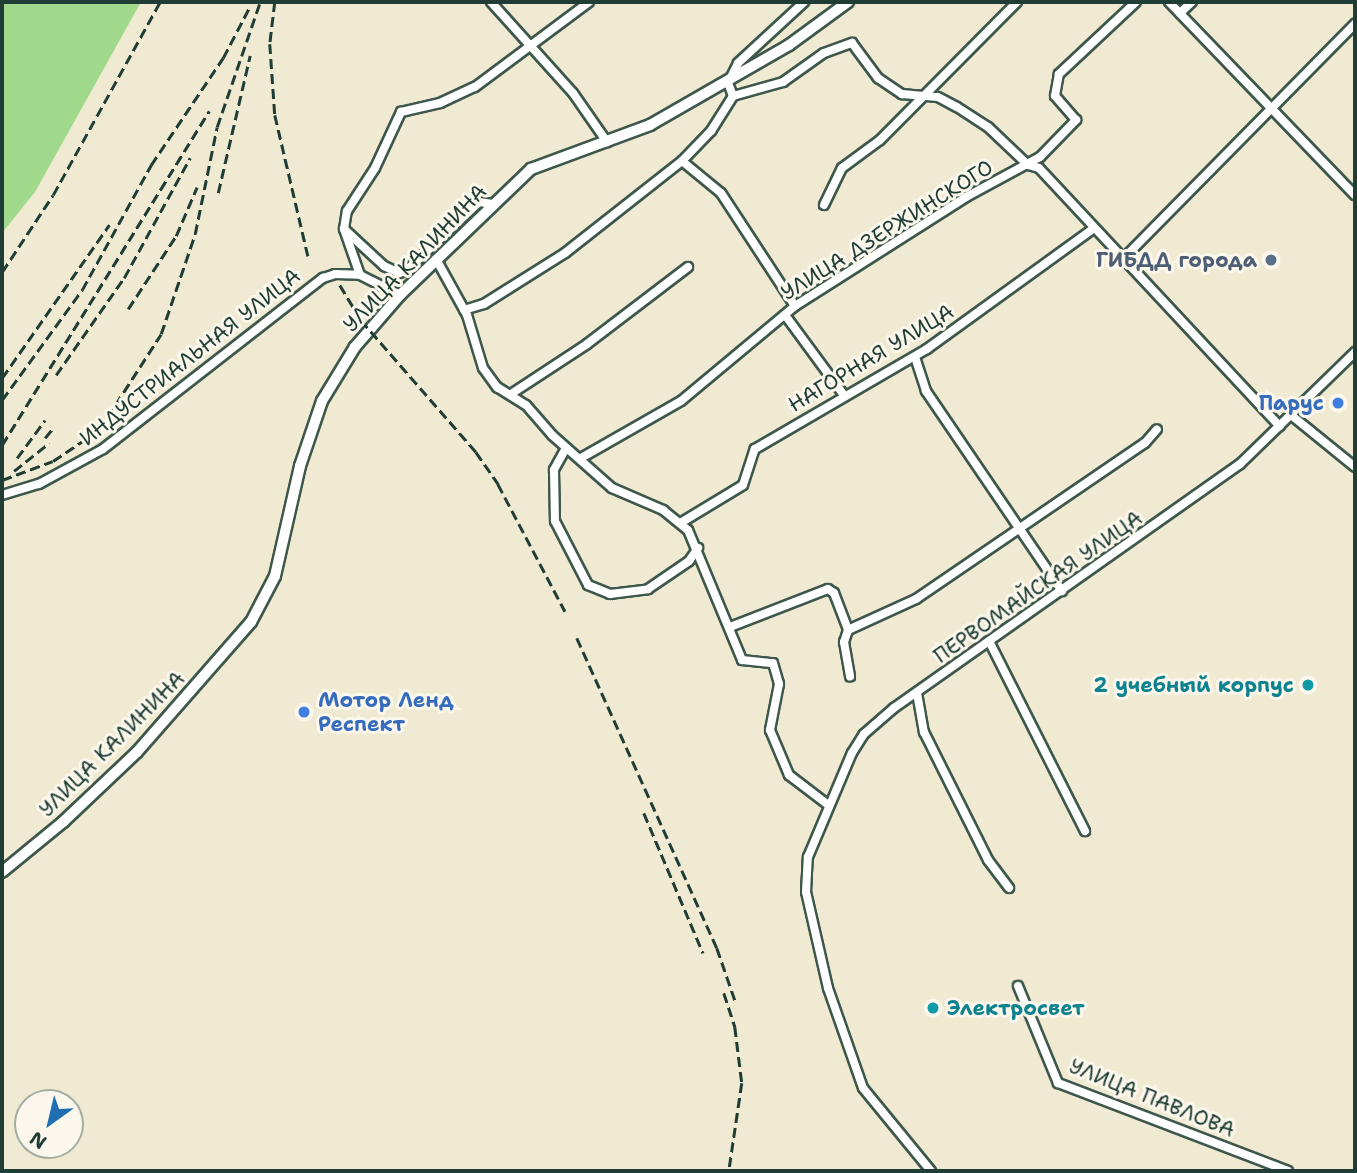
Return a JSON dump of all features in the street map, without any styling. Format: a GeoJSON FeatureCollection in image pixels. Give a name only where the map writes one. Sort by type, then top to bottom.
{"type":"FeatureCollection","features":[{"type":"Feature","properties":{"kind":"main road","name":"УЛИЦА КАЛИНИНА"},"geometry":{"type":"LineString","coordinates":[[2,872],[63,822],[137,752],[251,622],[275,576],[300,466],[322,401],[355,347],[400,295],[531,169],[607,142],[728,83],[848,2]]}},
{"type":"Feature","properties":{"kind":"street"},"geometry":{"type":"LineString","coordinates":[[491,2],[573,93],[607,142]]}},
{"type":"Feature","properties":{"kind":"street"},"geometry":{"type":"LineString","coordinates":[[400,295],[360,275],[344,229],[347,211],[375,168],[401,112],[440,103],[475,87],[589,2]]}},
{"type":"Feature","properties":{"kind":"street"},"geometry":{"type":"LineString","coordinates":[[733,96],[728,83],[760,38],[804,2]]}},
{"type":"Feature","properties":{"kind":"street"},"geometry":{"type":"LineString","coordinates":[[824,205],[842,168],[880,140],[1017,2]]}},
{"type":"Feature","properties":{"kind":"street","name":"УЛИЦА ДЗЕРЖИНСКОГО"},"geometry":{"type":"LineString","coordinates":[[581,458],[681,401],[795,306],[966,197],[1028,165],[1076,120],[1055,96],[1059,74],[1136,2]]}},
{"type":"Feature","properties":{"kind":"street"},"geometry":{"type":"LineString","coordinates":[[1169,2],[1355,195]]}},
{"type":"Feature","properties":{"kind":"street"},"geometry":{"type":"LineString","coordinates":[[1180,13],[1192,2]]}},
{"type":"Feature","properties":{"kind":"street"},"geometry":{"type":"LineString","coordinates":[[1122,260],[1355,24]]}},
{"type":"Feature","properties":{"kind":"street"},"geometry":{"type":"LineString","coordinates":[[464,310],[484,304],[565,253],[682,161],[711,131],[733,96],[783,82],[824,53],[852,43],[878,78],[902,94],[938,97],[968,114],[1028,165],[1039,168],[1093,229],[1280,426]]}},
{"type":"Feature","properties":{"kind":"street"},"geometry":{"type":"LineString","coordinates":[[682,161],[721,193],[795,306]]}},
{"type":"Feature","properties":{"kind":"street"},"geometry":{"type":"LineString","coordinates":[[344,229],[399,273],[406,271],[479,202],[493,204]]}},
{"type":"Feature","properties":{"kind":"street","name":"НАГОРНАЯ УЛИЦА"},"geometry":{"type":"LineString","coordinates":[[682,522],[743,485],[755,449],[843,394],[915,357],[1093,229]]}},
{"type":"Feature","properties":{"kind":"street"},"geometry":{"type":"LineString","coordinates":[[436,259],[464,310],[483,368],[497,387],[511,394],[612,488],[682,522],[698,548],[742,660],[773,663],[779,684],[771,730],[789,775],[827,804]]}},
{"type":"Feature","properties":{"kind":"street"},"geometry":{"type":"LineString","coordinates":[[511,394],[587,344],[688,267]]}},
{"type":"Feature","properties":{"kind":"street","name":"ИНДУСТРИАЛЬНАЯ УЛИЦА"},"geometry":{"type":"LineString","coordinates":[[2,495],[39,484],[103,449],[323,278],[335,274],[360,275]]}},
{"type":"Feature","properties":{"kind":"street"},"geometry":{"type":"LineString","coordinates":[[785,314],[843,394]]}},
{"type":"Feature","properties":{"kind":"street","name":"ПЕРВОМАЙСКАЯ УЛИЦА"},"geometry":{"type":"LineString","coordinates":[[931,1171],[863,1088],[828,988],[806,892],[808,857],[827,804],[864,734],[989,641],[1240,464],[1355,352]]}},
{"type":"Feature","properties":{"kind":"street"},"geometry":{"type":"LineString","coordinates":[[915,357],[926,391],[1062,591]]}},
{"type":"Feature","properties":{"kind":"street"},"geometry":{"type":"LineString","coordinates":[[1291,415],[1355,467]]}},
{"type":"Feature","properties":{"kind":"street"},"geometry":{"type":"LineString","coordinates":[[848,630],[916,599],[1144,443],[1157,429]]}},
{"type":"Feature","properties":{"kind":"street"},"geometry":{"type":"LineString","coordinates":[[566,448],[554,470],[555,521],[588,585],[610,594],[648,589],[689,561],[698,548]]}},
{"type":"Feature","properties":{"kind":"street"},"geometry":{"type":"LineString","coordinates":[[730,627],[828,589],[834,593],[848,630],[844,642],[850,676]]}},
{"type":"Feature","properties":{"kind":"street"},"geometry":{"type":"LineString","coordinates":[[989,641],[1085,831]]}},
{"type":"Feature","properties":{"kind":"street"},"geometry":{"type":"LineString","coordinates":[[917,693],[924,732],[988,860],[1009,888]]}},
{"type":"Feature","properties":{"kind":"street","name":"УЛИЦА ПАВЛОВА"},"geometry":{"type":"LineString","coordinates":[[1018,986],[1058,1083],[1288,1171]]}},
{"type":"Feature","properties":{"kind":"green space"},"geometry":{"type":"Polygon","coordinates":[[[2,2],[141,2],[35,192],[2,233],[2,2]]]}},
{"type":"Feature","properties":{"kind":"railway"},"geometry":{"type":"LineString","coordinates":[[2,272],[53,195],[160,2]]}},
{"type":"Feature","properties":{"kind":"railway"},"geometry":{"type":"LineString","coordinates":[[2,480],[53,461],[99,430],[161,334],[195,234],[217,127],[260,2]]}},
{"type":"Feature","properties":{"kind":"railway"},"geometry":{"type":"LineString","coordinates":[[275,2],[270,44],[275,115],[308,256]]}},
{"type":"Feature","properties":{"kind":"railway"},"geometry":{"type":"LineString","coordinates":[[2,400],[82,290],[151,165],[223,58],[249,8]]}},
{"type":"Feature","properties":{"kind":"railway"},"geometry":{"type":"LineString","coordinates":[[218,193],[250,56]]}},
{"type":"Feature","properties":{"kind":"railway"},"geometry":{"type":"LineString","coordinates":[[2,445],[209,111]]}},
{"type":"Feature","properties":{"kind":"railway"},"geometry":{"type":"LineString","coordinates":[[56,375],[124,278],[190,158]]}},
{"type":"Feature","properties":{"kind":"railway"},"geometry":{"type":"LineString","coordinates":[[128,309],[176,236],[197,187]]}},
{"type":"Feature","properties":{"kind":"railway"},"geometry":{"type":"LineString","coordinates":[[2,378],[109,225]]}},
{"type":"Feature","properties":{"kind":"railway"},"geometry":{"type":"LineString","coordinates":[[340,285],[361,320],[476,452],[498,484],[565,611]]}},
{"type":"Feature","properties":{"kind":"railway"},"geometry":{"type":"LineString","coordinates":[[17,458],[45,420]]}},
{"type":"Feature","properties":{"kind":"railway"},"geometry":{"type":"LineString","coordinates":[[45,438],[54,427]]}},
{"type":"Feature","properties":{"kind":"railway"},"geometry":{"type":"LineString","coordinates":[[14,471],[49,443]]}},
{"type":"Feature","properties":{"kind":"railway"},"geometry":{"type":"LineString","coordinates":[[577,638],[717,948],[736,1003]]}},
{"type":"Feature","properties":{"kind":"railway"},"geometry":{"type":"LineString","coordinates":[[644,813],[703,953]]}},
{"type":"Feature","properties":{"kind":"railway"},"geometry":{"type":"LineString","coordinates":[[724,993],[735,1027],[742,1083],[729,1171]]}},
{"type":"Feature","properties":{"kind":"place","name":"ГИБДД города"},"geometry":{"type":"Point","coordinates":[1271,260]}},
{"type":"Feature","properties":{"kind":"place","name":"Парус"},"geometry":{"type":"Point","coordinates":[1338,403]}},
{"type":"Feature","properties":{"kind":"place","name":"2 учебный корпус"},"geometry":{"type":"Point","coordinates":[1308,685]}},
{"type":"Feature","properties":{"kind":"place","name":"Мотор Ленд Респект"},"geometry":{"type":"Point","coordinates":[304,712]}},
{"type":"Feature","properties":{"kind":"place","name":"Электросвет"},"geometry":{"type":"Point","coordinates":[933,1008]}}]}
